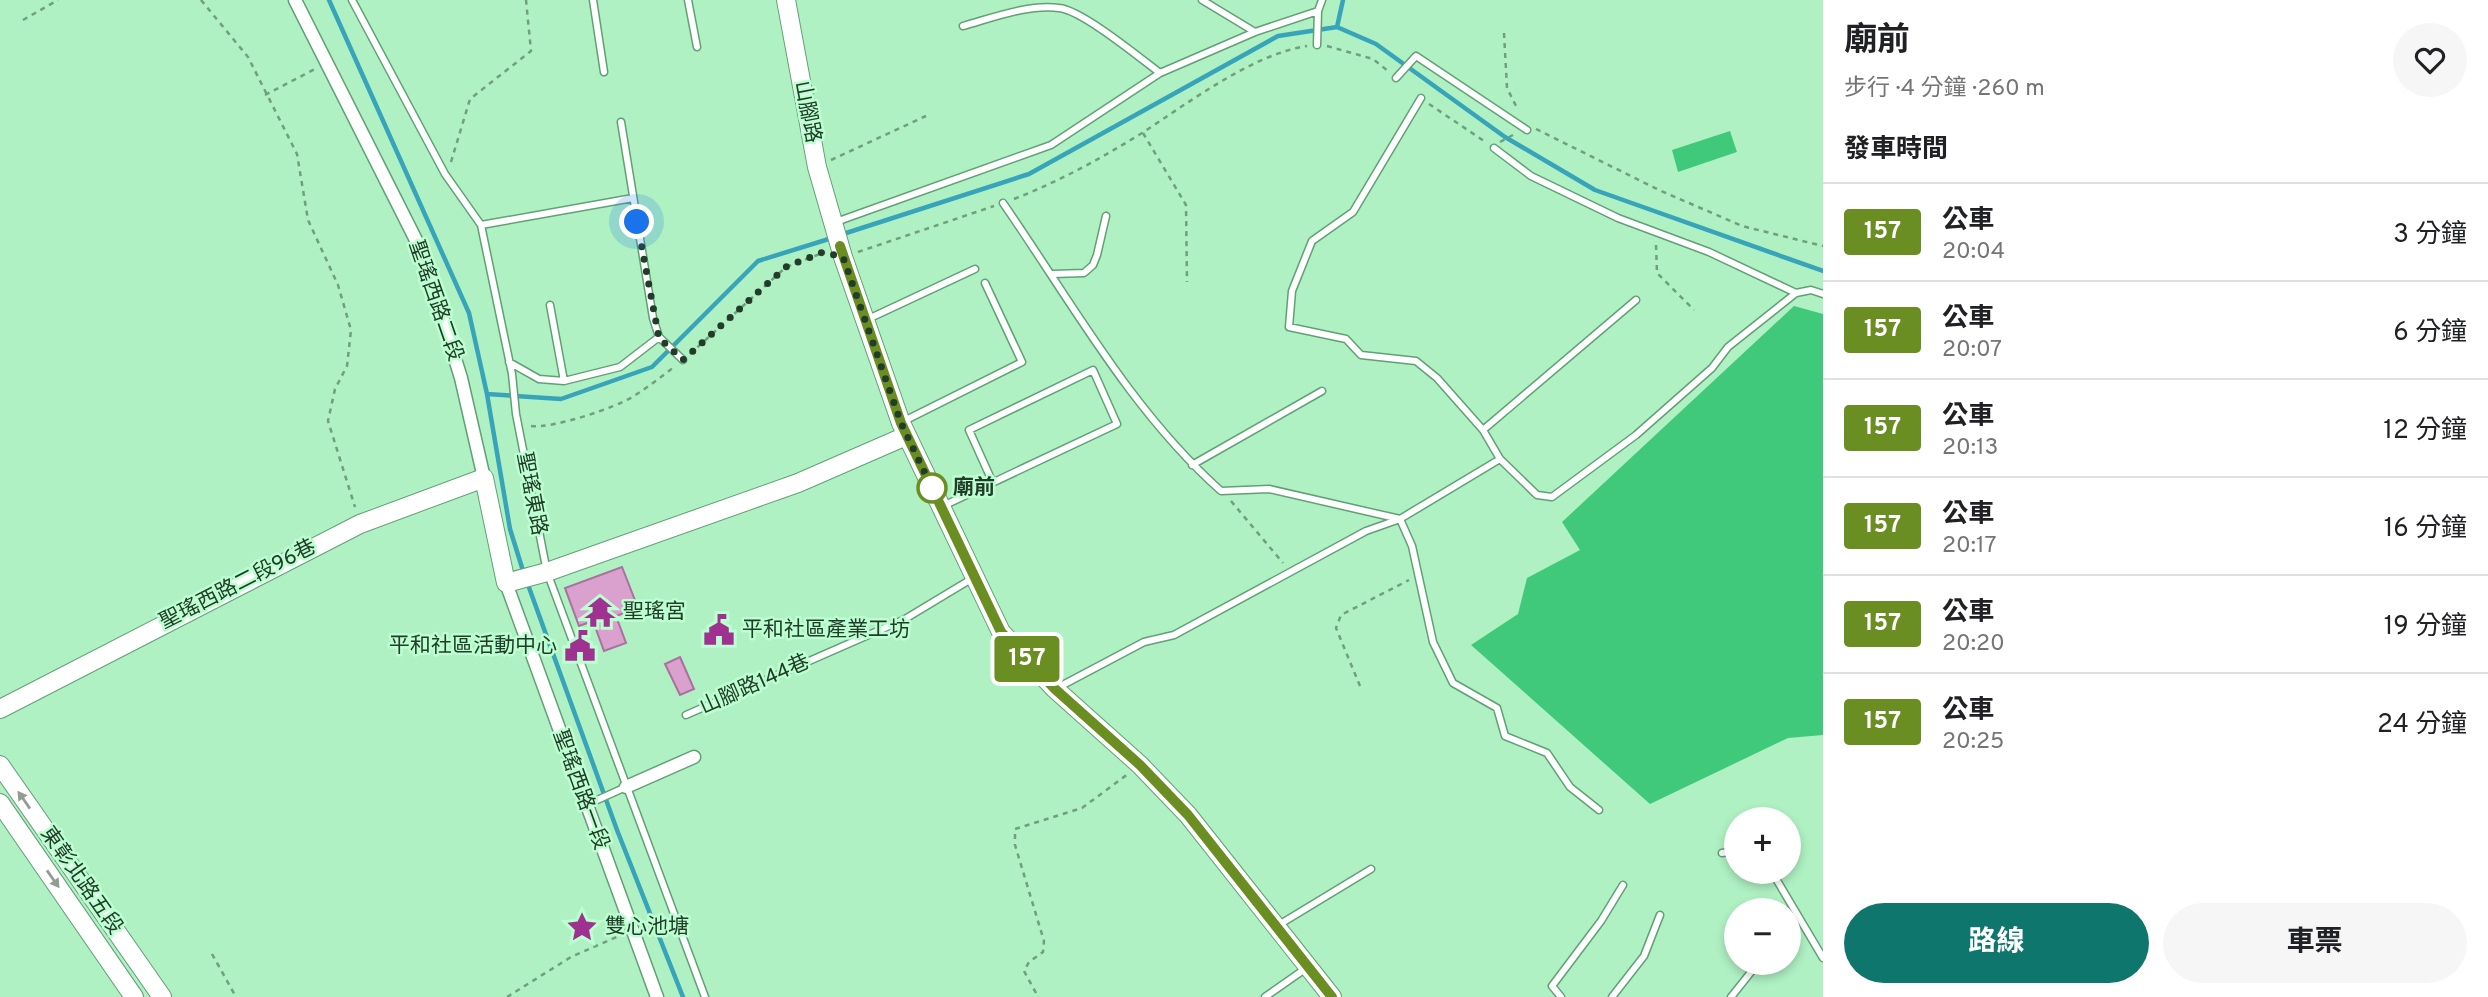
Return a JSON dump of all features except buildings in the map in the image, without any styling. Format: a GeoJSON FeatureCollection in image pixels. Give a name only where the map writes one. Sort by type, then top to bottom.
{"type":"FeatureCollection","features":[{"type":"Feature","properties":{"kind":"street","name":"聖瑤西路二段"},"geometry":{"type":"LineString","coordinates":[[295,0],[422,252],[461,378],[506,583]]}},
{"type":"Feature","properties":{"kind":"street","name":"山腳路"},"geometry":{"type":"LineString","coordinates":[[786,0],[817,167],[841,252]]}},
{"type":"Feature","properties":{"kind":"street"},"geometry":{"type":"LineString","coordinates":[[841,252],[903,429],[1001,632],[1055,689],[1140,765],[1188,815],[1332,997]]}},
{"type":"Feature","properties":{"kind":"street"},"geometry":{"type":"LineString","coordinates":[[506,583],[543,573],[798,483],[903,429]]}},
{"type":"Feature","properties":{"kind":"street","name":"聖瑤西路二段96巷"},"geometry":{"type":"LineString","coordinates":[[0,709],[360,524],[484,478]]}},
{"type":"Feature","properties":{"kind":"street","name":"聖瑤西路一段"},"geometry":{"type":"LineString","coordinates":[[506,583],[657,997]]}},
{"type":"Feature","properties":{"kind":"street"},"geometry":{"type":"LineString","coordinates":[[626,788],[694,757]]}},
{"type":"Feature","properties":{"kind":"street","name":"東彰北路五段"},"geometry":{"type":"LineString","coordinates":[[0,765],[162,997]]}},
{"type":"Feature","properties":{"kind":"street","name":"東彰北路五段"},"geometry":{"type":"LineString","coordinates":[[0,803],[134,997]]}},
{"type":"Feature","properties":{"kind":"lane","name":"聖瑤東路"},"geometry":{"type":"LineString","coordinates":[[352,0],[445,174],[481,225],[512,374],[516,414],[543,573],[705,997]]}},
{"type":"Feature","properties":{"kind":"lane"},"geometry":{"type":"LineString","coordinates":[[593,0],[604,72]]}},
{"type":"Feature","properties":{"kind":"lane"},"geometry":{"type":"LineString","coordinates":[[688,0],[697,47]]}},
{"type":"Feature","properties":{"kind":"lane"},"geometry":{"type":"LineString","coordinates":[[1202,0],[1255,32]]}},
{"type":"Feature","properties":{"kind":"lane"},"geometry":{"type":"LineString","coordinates":[[1317,45],[1318,11],[1322,0]]}},
{"type":"Feature","properties":{"kind":"lane"},"geometry":{"type":"LineString","coordinates":[[963,26],[1019,12],[1061,8],[1104,32],[1160,73]]}},
{"type":"Feature","properties":{"kind":"lane"},"geometry":{"type":"LineString","coordinates":[[832,224],[1051,145],[1160,73],[1255,32],[1318,11]]}},
{"type":"Feature","properties":{"kind":"lane"},"geometry":{"type":"LineString","coordinates":[[1396,78],[1416,56],[1527,130]]}},
{"type":"Feature","properties":{"kind":"lane"},"geometry":{"type":"LineString","coordinates":[[1421,98],[1353,212],[1311,240],[1292,291],[1289,327],[1346,339],[1361,355],[1416,361],[1437,378],[1483,430],[1500,459],[1537,495],[1552,497],[1636,435],[1712,368],[1728,347],[1796,293],[1811,290],[1823,293]]}},
{"type":"Feature","properties":{"kind":"lane"},"geometry":{"type":"LineString","coordinates":[[621,122],[659,338],[683,360]]}},
{"type":"Feature","properties":{"kind":"lane"},"geometry":{"type":"LineString","coordinates":[[1494,148],[1531,176],[1618,218],[1656,230],[1796,293]]}},
{"type":"Feature","properties":{"kind":"lane"},"geometry":{"type":"LineString","coordinates":[[481,225],[633,198]]}},
{"type":"Feature","properties":{"kind":"lane"},"geometry":{"type":"LineString","coordinates":[[1003,203],[1133,395],[1192,465],[1222,491],[1269,489],[1400,519]]}},
{"type":"Feature","properties":{"kind":"lane"},"geometry":{"type":"LineString","coordinates":[[1053,274],[1084,274],[1093,265],[1106,216]]}},
{"type":"Feature","properties":{"kind":"lane"},"geometry":{"type":"LineString","coordinates":[[866,320],[975,269]]}},
{"type":"Feature","properties":{"kind":"lane"},"geometry":{"type":"LineString","coordinates":[[903,429],[1022,362],[985,283]]}},
{"type":"Feature","properties":{"kind":"lane"},"geometry":{"type":"LineString","coordinates":[[1483,430],[1636,300]]}},
{"type":"Feature","properties":{"kind":"lane"},"geometry":{"type":"LineString","coordinates":[[550,305],[564,381]]}},
{"type":"Feature","properties":{"kind":"lane"},"geometry":{"type":"LineString","coordinates":[[509,362],[539,379],[564,381],[620,367],[659,338]]}},
{"type":"Feature","properties":{"kind":"lane"},"geometry":{"type":"LineString","coordinates":[[942,507],[1117,424],[1093,370],[969,430],[992,481]]}},
{"type":"Feature","properties":{"kind":"lane"},"geometry":{"type":"LineString","coordinates":[[1192,465],[1322,391]]}},
{"type":"Feature","properties":{"kind":"lane"},"geometry":{"type":"LineString","coordinates":[[1055,689],[1144,642],[1174,635],[1366,531],[1400,519],[1500,459]]}},
{"type":"Feature","properties":{"kind":"lane"},"geometry":{"type":"LineString","coordinates":[[1400,519],[1412,546],[1433,642],[1453,683],[1497,708],[1506,736],[1547,753],[1570,787],[1599,810]]}},
{"type":"Feature","properties":{"kind":"lane","name":"山腳路144巷"},"geometry":{"type":"LineString","coordinates":[[686,715],[905,619],[973,578]]}},
{"type":"Feature","properties":{"kind":"lane"},"geometry":{"type":"LineString","coordinates":[[585,805],[626,788]]}},
{"type":"Feature","properties":{"kind":"lane"},"geometry":{"type":"LineString","coordinates":[[1276,927],[1371,869]]}},
{"type":"Feature","properties":{"kind":"lane"},"geometry":{"type":"LineString","coordinates":[[1779,884],[1823,958]]}},
{"type":"Feature","properties":{"kind":"lane"},"geometry":{"type":"LineString","coordinates":[[1561,997],[1552,986],[1601,921],[1623,885]]}},
{"type":"Feature","properties":{"kind":"lane"},"geometry":{"type":"LineString","coordinates":[[1612,997],[1644,956],[1660,915]]}},
{"type":"Feature","properties":{"kind":"lane"},"geometry":{"type":"LineString","coordinates":[[1265,997],[1307,967]]}},
{"type":"Feature","properties":{"kind":"lane"},"geometry":{"type":"LineString","coordinates":[[1731,997],[1749,975]]}},
{"type":"Feature","properties":{"kind":"path"},"geometry":{"type":"LineString","coordinates":[[23,20],[58,0]]}},
{"type":"Feature","properties":{"kind":"path"},"geometry":{"type":"LineString","coordinates":[[201,0],[248,57],[297,154],[308,220],[338,285],[351,330],[346,366],[335,389],[328,421],[360,524]]}},
{"type":"Feature","properties":{"kind":"path"},"geometry":{"type":"LineString","coordinates":[[445,174],[456,151],[470,99],[531,51],[526,0]]}},
{"type":"Feature","properties":{"kind":"path"},"geometry":{"type":"LineString","coordinates":[[1504,33],[1507,88],[1515,107],[1522,114]]}},
{"type":"Feature","properties":{"kind":"path"},"geometry":{"type":"LineString","coordinates":[[518,425],[538,428],[632,397],[683,360],[786,267],[823,252],[841,252],[1003,203],[1066,178],[1190,100],[1284,50],[1317,45],[1373,59],[1396,78]]}},
{"type":"Feature","properties":{"kind":"path"},"geometry":{"type":"LineString","coordinates":[[265,95],[326,63]]}},
{"type":"Feature","properties":{"kind":"path"},"geometry":{"type":"LineString","coordinates":[[1421,98],[1494,148],[1505,137],[1538,129]]}},
{"type":"Feature","properties":{"kind":"path"},"geometry":{"type":"LineString","coordinates":[[817,167],[926,116]]}},
{"type":"Feature","properties":{"kind":"path"},"geometry":{"type":"LineString","coordinates":[[1530,122],[1538,129],[1659,190],[1742,226],[1823,246]]}},
{"type":"Feature","properties":{"kind":"path"},"geometry":{"type":"LineString","coordinates":[[1142,132],[1186,205],[1187,282]]}},
{"type":"Feature","properties":{"kind":"path"},"geometry":{"type":"LineString","coordinates":[[1656,230],[1657,273],[1694,310]]}},
{"type":"Feature","properties":{"kind":"path"},"geometry":{"type":"LineString","coordinates":[[1222,491],[1291,573]]}},
{"type":"Feature","properties":{"kind":"path"},"geometry":{"type":"LineString","coordinates":[[1360,686],[1338,638],[1336,628],[1341,615],[1418,576]]}},
{"type":"Feature","properties":{"kind":"path"},"geometry":{"type":"LineString","coordinates":[[1036,993],[1024,971],[1029,962],[1042,952],[1044,941],[1015,845],[1015,829],[1082,808],[1140,765]]}},
{"type":"Feature","properties":{"kind":"path"},"geometry":{"type":"LineString","coordinates":[[507,997],[572,957],[632,930]]}},
{"type":"Feature","properties":{"kind":"path"},"geometry":{"type":"LineString","coordinates":[[212,954],[236,997]]}},
{"type":"Feature","properties":{"kind":"green space"},"geometry":{"type":"Polygon","coordinates":[[[1730,131],[1737,152],[1678,172],[1672,150],[1730,131]]]}},
{"type":"Feature","properties":{"kind":"green space"},"geometry":{"type":"Polygon","coordinates":[[[1794,306],[1823,314],[1823,735],[1788,738],[1650,804],[1471,645],[1518,614],[1527,578],[1580,550],[1562,522],[1794,306]]]}},
{"type":"Feature","properties":{"kind":"waterway"},"geometry":{"type":"LineString","coordinates":[[329,0],[469,313],[487,394],[510,529],[524,574]]}},
{"type":"Feature","properties":{"kind":"waterway"},"geometry":{"type":"LineString","coordinates":[[1337,27],[1343,0]]}},
{"type":"Feature","properties":{"kind":"waterway"},"geometry":{"type":"LineString","coordinates":[[840,235],[1029,174],[1278,36],[1337,27],[1376,44],[1505,137],[1595,190],[1823,271]]}},
{"type":"Feature","properties":{"kind":"waterway"},"geometry":{"type":"LineString","coordinates":[[487,394],[561,399],[652,367],[758,261],[832,238]]}},
{"type":"Feature","properties":{"kind":"waterway"},"geometry":{"type":"LineString","coordinates":[[527,582],[617,830],[683,997]]}},
{"type":"Feature","properties":{"kind":"bus line","name":"157"},"geometry":{"type":"LineString","coordinates":[[840,246],[901,423],[1001,632],[1055,689],[1140,765],[1188,815],[1332,997]]}},
{"type":"Feature","properties":{"kind":"place","name":"廟前"},"geometry":{"type":"Point","coordinates":[932,488]}},
{"type":"Feature","properties":{"kind":"place","name":"聖瑤宮"},"geometry":{"type":"Point","coordinates":[600,612]}},
{"type":"Feature","properties":{"kind":"place","name":"平和社區產業工坊"},"geometry":{"type":"Point","coordinates":[719,630]}},
{"type":"Feature","properties":{"kind":"place","name":"平和社區活動中心"},"geometry":{"type":"Point","coordinates":[580,646]}},
{"type":"Feature","properties":{"kind":"place","name":"雙心池塘"},"geometry":{"type":"Point","coordinates":[582,927]}},
{"type":"Feature","properties":{"kind":"route"},"geometry":{"type":"LineString","coordinates":[[637,222],[653,318],[659,338],[683,360],[786,267],[823,252],[843,257],[901,423],[932,488]]}}]}
